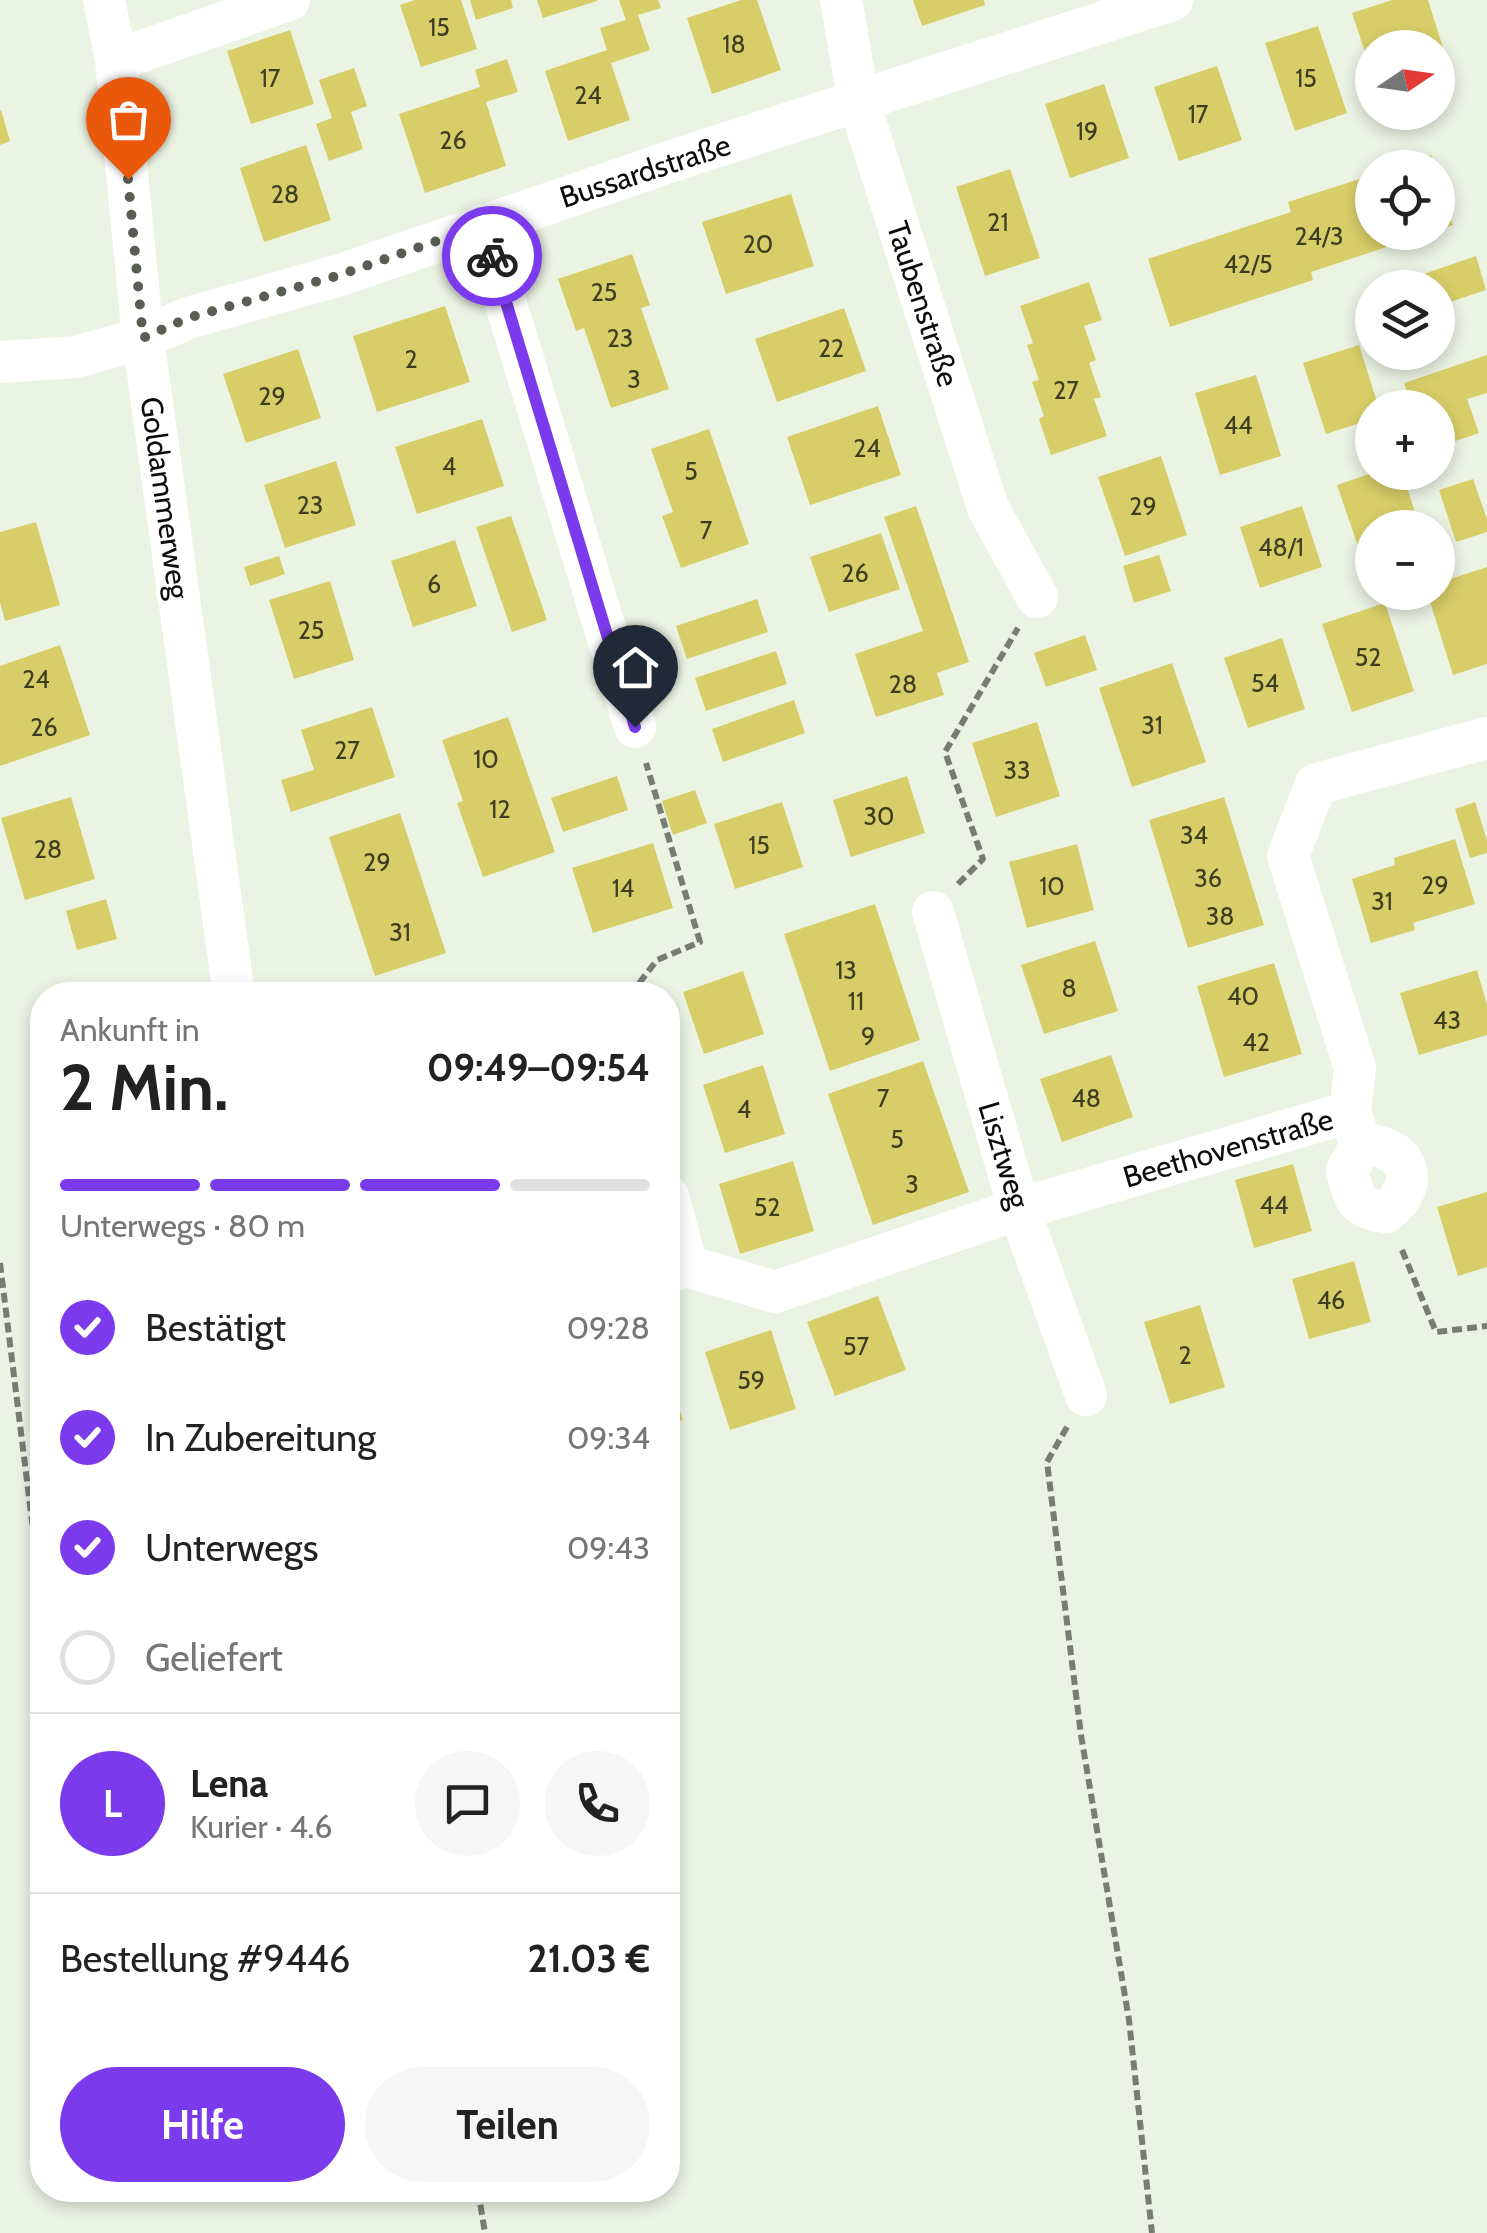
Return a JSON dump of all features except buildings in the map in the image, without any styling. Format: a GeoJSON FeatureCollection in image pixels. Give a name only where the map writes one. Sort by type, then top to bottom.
{"type":"FeatureCollection","features":[{"type":"Feature","properties":{"kind":"street","name":"Goldammerweg"},"geometry":{"type":"LineString","coordinates":[[104,0],[116,60],[143,338],[232,982]]}},
{"type":"Feature","properties":{"kind":"street"},"geometry":{"type":"LineString","coordinates":[[116,60],[288,0]]}},
{"type":"Feature","properties":{"kind":"street","name":"Taubenstraße"},"geometry":{"type":"LineString","coordinates":[[840,0],[859,102],[988,508],[1036,597]]}},
{"type":"Feature","properties":{"kind":"street","name":"Bussardstraße"},"geometry":{"type":"LineString","coordinates":[[0,362],[76,357],[143,338],[188,318],[340,275],[1172,0]]}},
{"type":"Feature","properties":{"kind":"street"},"geometry":{"type":"LineString","coordinates":[[482,225],[635,727]]}},
{"type":"Feature","properties":{"kind":"street","name":"Beethovenstraße"},"geometry":{"type":"LineString","coordinates":[[680,1270],[775,1292],[1020,1209],[1356,1128],[1355,1068],[1288,856],[1316,784],[1487,738]]}},
{"type":"Feature","properties":{"kind":"street","name":"Lisztweg"},"geometry":{"type":"LineString","coordinates":[[933,912],[1020,1209],[1086,1395]]}},
{"type":"Feature","properties":{"kind":"street"},"geometry":{"type":"LineString","coordinates":[[1356,1128],[1346,1170],[1354,1197],[1368,1210],[1386,1212]]}},
{"type":"Feature","properties":{"kind":"path"},"geometry":{"type":"LineString","coordinates":[[933,912],[983,859],[945,752],[1036,597]]}},
{"type":"Feature","properties":{"kind":"path"},"geometry":{"type":"LineString","coordinates":[[635,727],[700,942],[657,960],[640,982]]}},
{"type":"Feature","properties":{"kind":"path"},"geometry":{"type":"LineString","coordinates":[[1386,1212],[1436,1332],[1487,1326]]}},
{"type":"Feature","properties":{"kind":"path"},"geometry":{"type":"LineString","coordinates":[[0,1263],[30,1505]]}},
{"type":"Feature","properties":{"kind":"path"},"geometry":{"type":"LineString","coordinates":[[1086,1395],[1047,1462],[1081,1735],[1130,2020],[1152,2233]]}},
{"type":"Feature","properties":{"kind":"path"},"geometry":{"type":"LineString","coordinates":[[480,2202],[484,2233]]}},
{"type":"Feature","properties":{"kind":"way so far"},"geometry":{"type":"LineString","coordinates":[[128,179],[143,338],[188,318],[340,275],[482,225],[492,256]]}},
{"type":"Feature","properties":{"kind":"route"},"geometry":{"type":"LineString","coordinates":[[492,256],[635,727]]}}]}
